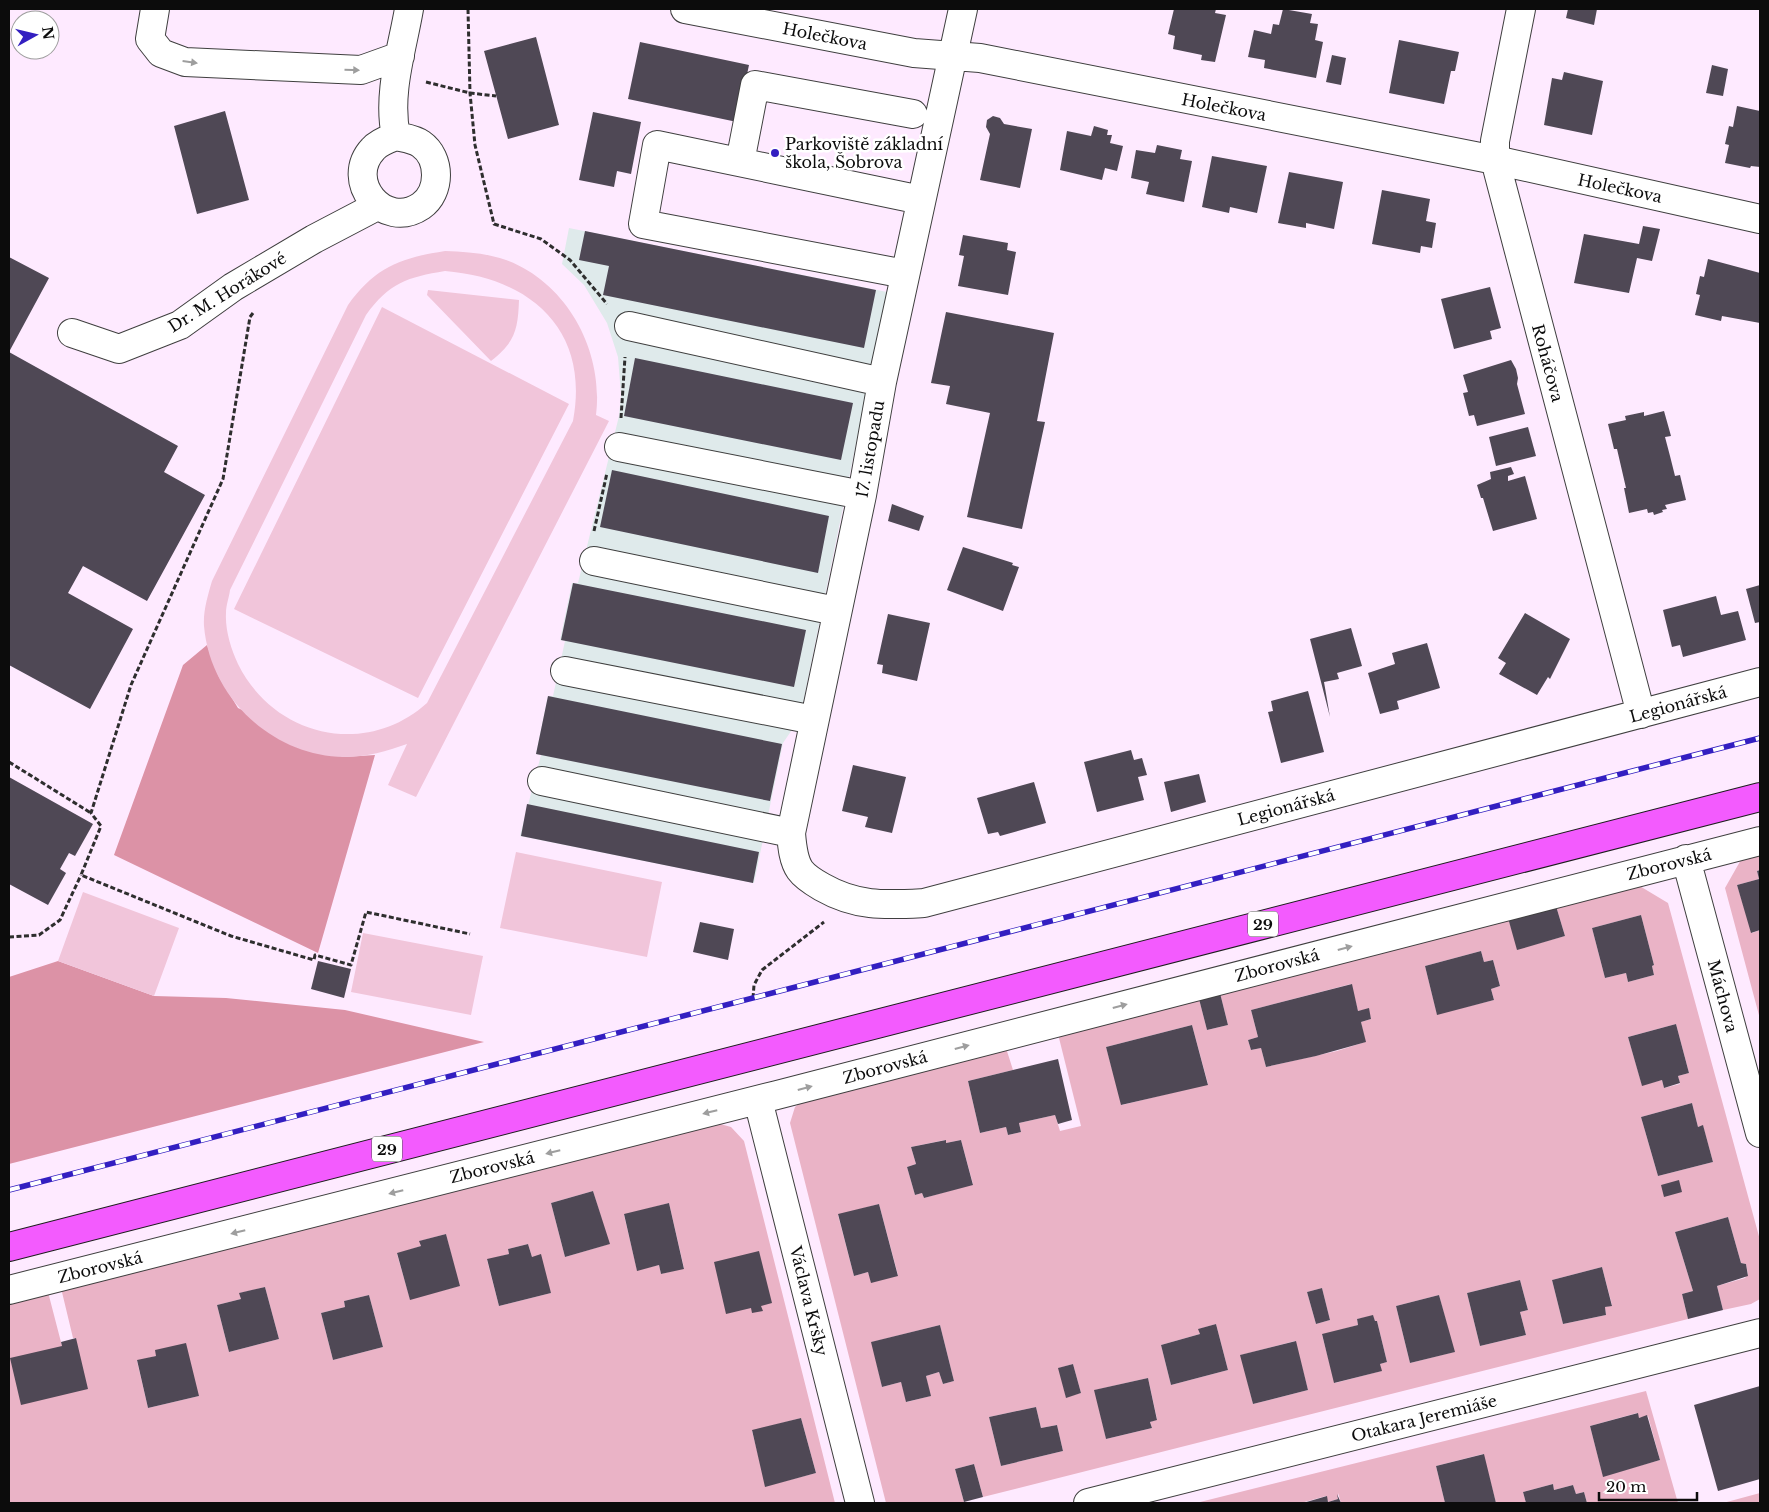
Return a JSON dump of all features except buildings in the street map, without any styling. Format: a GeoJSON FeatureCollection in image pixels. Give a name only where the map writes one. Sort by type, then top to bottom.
{"type":"FeatureCollection","features":[{"type":"Feature","properties":{"kind":"main road","name":"29"},"geometry":{"type":"LineString","coordinates":[[9,1247],[1760,797]]}},
{"type":"Feature","properties":{"kind":"street"},"geometry":{"type":"LineString","coordinates":[[155,9],[150,39],[161,53],[185,62],[361,70],[400,56]]}},
{"type":"Feature","properties":{"kind":"street"},"geometry":{"type":"LineString","coordinates":[[396,136],[392,116],[400,56],[409,9]]}},
{"type":"Feature","properties":{"kind":"street","name":"Holečkova"},"geometry":{"type":"LineString","coordinates":[[685,9],[914,53],[980,58],[1495,160],[1760,219]]}},
{"type":"Feature","properties":{"kind":"street","name":"17. listopadu"},"geometry":{"type":"LineString","coordinates":[[813,882],[800,870],[793,852],[790,833],[862,495],[882,382],[951,56],[963,9]]}},
{"type":"Feature","properties":{"kind":"street","name":"Roháčova"},"geometry":{"type":"LineString","coordinates":[[1521,9],[1495,141],[1495,160],[1640,714]]}},
{"type":"Feature","properties":{"kind":"street"},"geometry":{"type":"LineString","coordinates":[[740,162],[755,85],[913,114]]}},
{"type":"Feature","properties":{"kind":"street"},"geometry":{"type":"LineString","coordinates":[[396,136],[420,144],[429,152],[437,175],[435,186],[426,202],[411,211],[399,213],[377,206],[368,196],[363,184],[362,171],[366,158],[374,148],[396,136]]}},
{"type":"Feature","properties":{"kind":"street"},"geometry":{"type":"LineString","coordinates":[[905,274],[643,224],[657,145],[921,200]]}},
{"type":"Feature","properties":{"kind":"street","name":"Dr. M. Horákové"},"geometry":{"type":"LineString","coordinates":[[72,333],[119,349],[180,325],[233,287],[314,239],[377,206]]}},
{"type":"Feature","properties":{"kind":"street"},"geometry":{"type":"LineString","coordinates":[[629,326],[882,382]]}},
{"type":"Feature","properties":{"kind":"street"},"geometry":{"type":"LineString","coordinates":[[619,447],[862,495]]}},
{"type":"Feature","properties":{"kind":"street"},"geometry":{"type":"LineString","coordinates":[[594,561],[836,611]]}},
{"type":"Feature","properties":{"kind":"street"},"geometry":{"type":"LineString","coordinates":[[565,671],[814,720]]}},
{"type":"Feature","properties":{"kind":"street","name":"Legionářská"},"geometry":{"type":"LineString","coordinates":[[813,882],[840,898],[878,906],[924,903],[1760,682]]}},
{"type":"Feature","properties":{"kind":"street"},"geometry":{"type":"LineString","coordinates":[[542,781],[790,833]]}},
{"type":"Feature","properties":{"kind":"street","name":"Zborovská"},"geometry":{"type":"LineString","coordinates":[[9,1290],[758,1100],[1760,841]]}},
{"type":"Feature","properties":{"kind":"street","name":"Máchova"},"geometry":{"type":"LineString","coordinates":[[1686,859],[1760,1133]]}},
{"type":"Feature","properties":{"kind":"street","name":"Václava Kršky"},"geometry":{"type":"LineString","coordinates":[[758,1100],[860,1503]]}},
{"type":"Feature","properties":{"kind":"street","name":"Otakara Jeremiáše"},"geometry":{"type":"LineString","coordinates":[[1088,1503],[1760,1333]]}},
{"type":"Feature","properties":{"kind":"path"},"geometry":{"type":"LineString","coordinates":[[468,9],[470,93],[475,145],[494,224],[541,239],[570,260],[603,300],[629,326],[619,447],[609,466],[594,528],[594,561]]}},
{"type":"Feature","properties":{"kind":"path"},"geometry":{"type":"LineString","coordinates":[[423,81],[470,93],[496,96]]}},
{"type":"Feature","properties":{"kind":"path"},"geometry":{"type":"LineString","coordinates":[[91,813],[131,684],[223,479],[250,316],[256,310]]}},
{"type":"Feature","properties":{"kind":"path"},"geometry":{"type":"LineString","coordinates":[[9,762],[91,813],[101,826],[60,920],[39,935],[9,937]]}},
{"type":"Feature","properties":{"kind":"path"},"geometry":{"type":"LineString","coordinates":[[81,875],[231,936],[314,960],[315,956],[351,965],[366,912],[470,934]]}},
{"type":"Feature","properties":{"kind":"path"},"geometry":{"type":"LineString","coordinates":[[753,998],[754,985],[762,970],[821,926],[840,898]]}},
{"type":"Feature","properties":{"kind":"shaded area"},"geometry":{"type":"Polygon","coordinates":[[[569,228],[887,292],[800,718],[783,743],[754,883],[520,836],[541,755],[536,754],[548,696],[553,696],[565,641],[560,640],[572,583],[578,583],[619,416],[621,395],[618,357],[607,323],[584,285],[562,264],[569,228]]]}},
{"type":"Feature","properties":{"kind":"shaded area"},"geometry":{"type":"Polygon","coordinates":[[[453,251],[491,256],[506,260],[528,271],[547,285],[564,303],[577,322],[587,344],[594,367],[597,391],[596,415],[609,421],[416,797],[388,785],[407,744],[361,756],[344,757],[318,754],[293,746],[270,734],[249,718],[232,698],[218,676],[209,652],[204,620],[212,581],[348,305],[368,282],[390,266],[429,254],[453,251]],[[445,271],[420,276],[400,283],[374,304],[366,315],[230,590],[226,610],[226,626],[238,664],[254,689],[274,709],[298,723],[323,731],[350,734],[377,730],[403,720],[427,703],[573,421],[576,389],[572,360],[563,335],[548,314],[528,298],[504,285],[476,276],[445,271]]]}},
{"type":"Feature","properties":{"kind":"shaded area"},"geometry":{"type":"Polygon","coordinates":[[[428,290],[519,300],[518,320],[514,335],[505,348],[491,361],[427,295],[428,290]]]}},
{"type":"Feature","properties":{"kind":"shaded area"},"geometry":{"type":"Polygon","coordinates":[[[382,307],[569,404],[418,698],[234,609],[382,307]]]}},
{"type":"Feature","properties":{"kind":"shaded area"},"geometry":{"type":"Polygon","coordinates":[[[207,645],[219,677],[238,708],[343,757],[375,755],[318,953],[114,855],[183,665],[207,645]]]}},
{"type":"Feature","properties":{"kind":"shaded area"},"geometry":{"type":"Polygon","coordinates":[[[516,852],[662,882],[647,957],[500,928],[516,852]]]}},
{"type":"Feature","properties":{"kind":"shaded area"},"geometry":{"type":"Polygon","coordinates":[[[1760,854],[1760,870],[1757,871],[1759,879],[1737,885],[1752,933],[1760,930],[1760,1019],[1725,888],[1742,858],[1760,854]]]}},
{"type":"Feature","properties":{"kind":"shaded area"},"geometry":{"type":"Polygon","coordinates":[[[1638,885],[1668,903],[1760,1240],[1760,1299],[1751,1304],[1723,1310],[1717,1286],[1745,1278],[1748,1274],[1746,1264],[1741,1263],[1728,1217],[1675,1232],[1693,1291],[1682,1294],[1688,1319],[983,1497],[974,1464],[955,1469],[964,1502],[886,1503],[790,1123],[795,1107],[805,1099],[1006,1048],[1013,1070],[968,1081],[980,1133],[1006,1127],[1008,1135],[1021,1132],[1019,1123],[1055,1115],[1060,1131],[1081,1126],[1058,1034],[1199,999],[1207,1030],[1228,1025],[1220,993],[1508,918],[1518,949],[1565,936],[1556,906],[1638,885]],[[1641,915],[1592,928],[1605,978],[1626,973],[1628,982],[1654,975],[1652,966],[1654,965],[1641,915]],[[1481,951],[1425,966],[1437,1014],[1494,1000],[1491,989],[1500,986],[1493,960],[1484,962],[1481,951]],[[1351,984],[1251,1010],[1258,1037],[1248,1040],[1251,1050],[1261,1048],[1266,1067],[1337,1051],[1365,1042],[1361,1022],[1371,1019],[1368,1009],[1358,1011],[1351,984]],[[1676,1024],[1628,1037],[1642,1085],[1662,1080],[1664,1088],[1680,1084],[1678,1076],[1689,1073],[1676,1024]],[[1192,1025],[1106,1047],[1122,1105],[1208,1084],[1192,1025]],[[1692,1103],[1641,1117],[1658,1176],[1713,1162],[1703,1126],[1698,1127],[1692,1103]],[[945,1140],[911,1147],[916,1164],[907,1167],[915,1195],[922,1193],[924,1198],[973,1184],[961,1140],[946,1143],[945,1140]],[[879,1204],[838,1215],[854,1276],[868,1272],[872,1282],[898,1275],[879,1204]],[[1602,1267],[1552,1280],[1563,1324],[1606,1315],[1605,1307],[1612,1305],[1602,1267]],[[1520,1280],[1467,1293],[1480,1346],[1526,1335],[1520,1312],[1528,1310],[1520,1280]],[[1322,1288],[1307,1292],[1316,1324],[1330,1320],[1322,1288]],[[1439,1295],[1396,1306],[1410,1363],[1454,1352],[1439,1295]],[[1373,1316],[1357,1319],[1358,1325],[1322,1335],[1335,1383],[1381,1371],[1380,1364],[1387,1362],[1377,1321],[1375,1321],[1373,1316]],[[1216,1324],[1199,1329],[1200,1334],[1161,1345],[1171,1385],[1228,1370],[1216,1324]],[[940,1325],[872,1342],[882,1387],[901,1382],[907,1402],[930,1396],[926,1376],[939,1372],[943,1384],[954,1381],[940,1325]],[[1295,1341],[1241,1355],[1253,1404],[1308,1390],[1295,1341]],[[1073,1364],[1059,1368],[1066,1397],[1081,1393],[1073,1364]],[[1148,1378],[1095,1390],[1106,1439],[1152,1428],[1150,1422],[1157,1419],[1148,1378]],[[1036,1407],[989,1417],[1001,1466],[1063,1451],[1057,1425],[1041,1428],[1036,1407]]]}},
{"type":"Feature","properties":{"kind":"shaded area"},"geometry":{"type":"Polygon","coordinates":[[[83,892],[179,928],[154,996],[58,961],[83,892]]]}},
{"type":"Feature","properties":{"kind":"shaded area"},"geometry":{"type":"Polygon","coordinates":[[[363,933],[483,956],[471,1015],[351,992],[363,933]]]}},
{"type":"Feature","properties":{"kind":"shaded area"},"geometry":{"type":"Polygon","coordinates":[[[58,961],[154,996],[226,998],[345,1010],[484,1042],[9,1164],[9,977],[58,961]]]}},
{"type":"Feature","properties":{"kind":"shaded area"},"geometry":{"type":"Polygon","coordinates":[[[713,1122],[731,1127],[744,1141],[835,1503],[9,1503],[9,1302],[48,1292],[62,1346],[21,1405],[76,1338],[73,1338],[61,1288],[713,1122]],[[593,1191],[551,1203],[565,1257],[609,1244],[593,1191]],[[669,1203],[624,1215],[637,1270],[659,1265],[661,1274],[684,1268],[669,1203]],[[446,1234],[420,1241],[421,1246],[397,1254],[410,1299],[459,1286],[446,1234]],[[528,1244],[508,1249],[509,1254],[487,1260],[499,1306],[551,1293],[532,1257],[528,1244]],[[265,1287],[240,1293],[241,1299],[217,1305],[229,1352],[279,1339],[265,1287]],[[369,1295],[344,1301],[345,1307],[321,1313],[333,1360],[383,1347],[369,1295]],[[156,1356],[137,1361],[148,1408],[199,1396],[156,1356]],[[801,1418],[752,1431],[766,1486],[816,1473],[801,1418]]]}},
{"type":"Feature","properties":{"kind":"shaded area"},"geometry":{"type":"Polygon","coordinates":[[[1646,1391],[1678,1503],[1587,1503],[1584,1492],[1576,1494],[1573,1485],[1554,1490],[1553,1484],[1523,1492],[1526,1503],[1496,1503],[1483,1454],[1436,1466],[1445,1503],[1341,1503],[1338,1493],[1338,1499],[1328,1502],[1326,1496],[1301,1503],[1196,1503],[1646,1391]],[[1637,1413],[1590,1426],[1603,1476],[1660,1460],[1648,1416],[1639,1418],[1637,1413]]]}},
{"type":"Feature","properties":{"kind":"shaded area"},"geometry":{"type":"Polygon","coordinates":[[[1760,1493],[1760,1503],[1723,1503],[1760,1493]]]}},
{"type":"Feature","properties":{"kind":"railway"},"geometry":{"type":"LineString","coordinates":[[9,1190],[1760,738]]}},
{"type":"Feature","properties":{"kind":"place","name":"Parkoviště základní škola, Šobrova"},"geometry":{"type":"Point","coordinates":[775,153]}}]}
